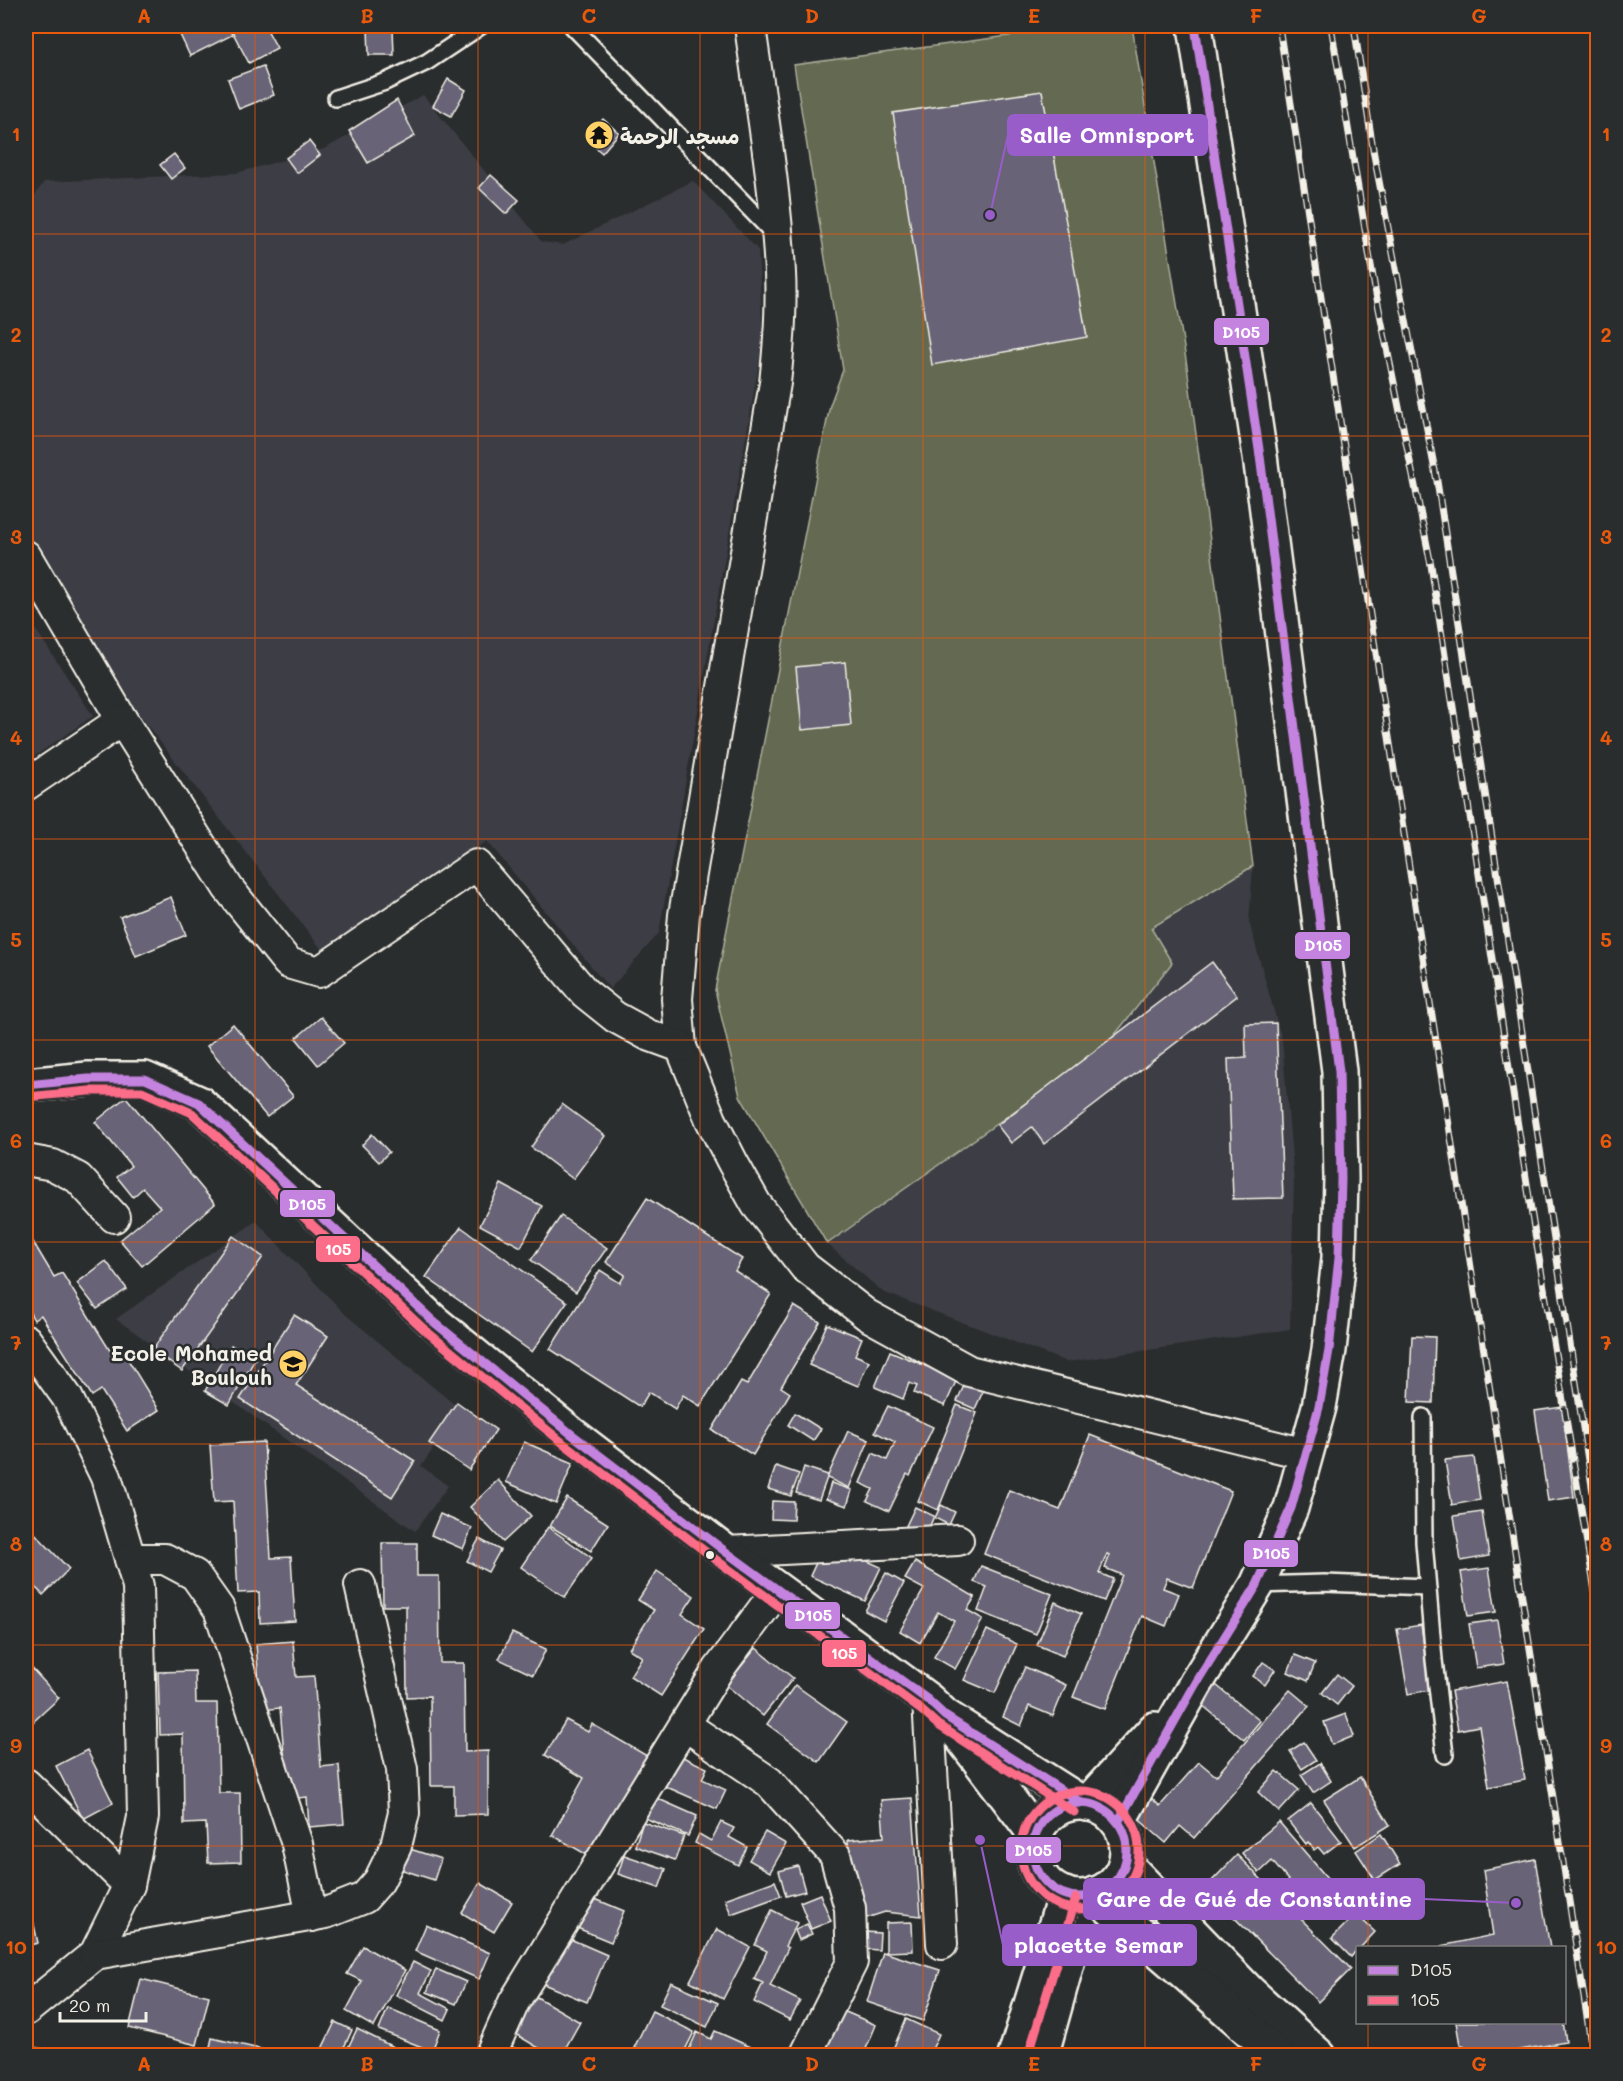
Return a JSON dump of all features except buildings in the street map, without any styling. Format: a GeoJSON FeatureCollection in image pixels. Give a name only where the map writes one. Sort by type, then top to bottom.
{"type":"FeatureCollection","features":[{"type":"Feature","properties":{"kind":"main road"},"geometry":{"type":"LineString","coordinates":[[1118,1822],[1196,1683],[1257,1585],[1291,1508],[1319,1407],[1329,1350],[1339,1258],[1341,1179],[1339,1071],[1260,456],[1191,33]]}},
{"type":"Feature","properties":{"kind":"main road"},"geometry":{"type":"LineString","coordinates":[[26,1085],[88,1079],[145,1079],[200,1103],[434,1322],[570,1433],[937,1708],[1084,1803],[1108,1811],[1118,1822],[1125,1835],[1127,1850],[1125,1864],[1118,1877],[1107,1888],[1082,1895]]}},
{"type":"Feature","properties":{"kind":"main road"},"geometry":{"type":"LineString","coordinates":[[1196,1683],[1084,1803],[1065,1805],[1042,1822],[1033,1850],[1036,1864],[1042,1877],[1052,1888],[1082,1895],[1161,1953],[1209,1992],[1278,2055]]}},
{"type":"Feature","properties":{"kind":"main road"},"geometry":{"type":"LineString","coordinates":[[937,1708],[1036,1835]]}},
{"type":"Feature","properties":{"kind":"main road"},"geometry":{"type":"LineString","coordinates":[[1125,1864],[1249,1992],[1319,2055]]}},
{"type":"Feature","properties":{"kind":"main road"},"geometry":{"type":"LineString","coordinates":[[1015,2055],[1082,1895]]}},
{"type":"Feature","properties":{"kind":"main road"},"geometry":{"type":"LineString","coordinates":[[1041,2055],[1082,1895]]}},
{"type":"Feature","properties":{"kind":"street"},"geometry":{"type":"LineString","coordinates":[[750,26],[778,238],[781,311],[775,383],[684,915],[677,999],[681,1047],[711,1120],[756,1204],[805,1267],[867,1315],[969,1371],[1306,1454]]}},
{"type":"Feature","properties":{"kind":"street"},"geometry":{"type":"LineString","coordinates":[[26,556],[122,720],[228,888],[288,963],[318,972],[476,865],[585,993],[615,1017],[648,1035],[681,1047]]}},
{"type":"Feature","properties":{"kind":"street"},"geometry":{"type":"LineString","coordinates":[[26,785],[122,720]]}},
{"type":"Feature","properties":{"kind":"street"},"geometry":{"type":"LineString","coordinates":[[26,1160],[53,1165],[78,1178],[114,1217]]}},
{"type":"Feature","properties":{"kind":"street"},"geometry":{"type":"LineString","coordinates":[[26,1340],[67,1397],[106,1477],[138,1586],[143,1817],[129,1885],[95,1954],[26,2010]]}},
{"type":"Feature","properties":{"kind":"street"},"geometry":{"type":"LineString","coordinates":[[726,1552],[958,1540]]}},
{"type":"Feature","properties":{"kind":"street"},"geometry":{"type":"LineString","coordinates":[[130,1559],[165,1559],[195,1575],[219,1610],[297,1844],[312,1916]]}},
{"type":"Feature","properties":{"kind":"street"},"geometry":{"type":"LineString","coordinates":[[95,1954],[326,1913],[364,1898],[379,1881],[396,1846],[404,1813],[402,1769],[360,1586]]}},
{"type":"Feature","properties":{"kind":"street"},"geometry":{"type":"LineString","coordinates":[[490,2055],[514,2002],[718,1670],[778,1589]]}},
{"type":"Feature","properties":{"kind":"street"},"geometry":{"type":"LineString","coordinates":[[937,1708],[942,1944]]}},
{"type":"Feature","properties":{"kind":"street"},"geometry":{"type":"LineString","coordinates":[[685,1725],[769,1782],[835,1855],[850,1908],[852,1962],[805,2055]]}},
{"type":"Feature","properties":{"kind":"street"},"geometry":{"type":"LineString","coordinates":[[26,1784],[129,1885]]}},
{"type":"Feature","properties":{"kind":"lane"},"geometry":{"type":"LineString","coordinates":[[336,98],[385,82],[427,62],[481,26]]}},
{"type":"Feature","properties":{"kind":"lane"},"geometry":{"type":"LineString","coordinates":[[572,26],[778,238]]}},
{"type":"Feature","properties":{"kind":"lane"},"geometry":{"type":"LineString","coordinates":[[1423,1417],[1424,1542],[1445,1755]]}},
{"type":"Feature","properties":{"kind":"lane"},"geometry":{"type":"LineString","coordinates":[[1257,1585],[1324,1583],[1427,1587]]}},
{"type":"Feature","properties":{"kind":"shaded area"},"geometry":{"type":"Polygon","coordinates":[[[423,95],[542,242],[563,245],[693,181],[758,250],[763,340],[659,933],[610,989],[487,841],[326,955],[126,698],[26,539],[26,208],[44,182],[236,173],[324,149],[423,95]]]}},
{"type":"Feature","properties":{"kind":"shaded area"},"geometry":{"type":"Polygon","coordinates":[[[26,615],[93,716],[26,762],[26,615]]]}},
{"type":"Feature","properties":{"kind":"shaded area"},"geometry":{"type":"Polygon","coordinates":[[[1253,866],[1249,922],[1282,1040],[1294,1181],[1290,1329],[1067,1362],[883,1292],[827,1244],[1105,1047],[1150,928],[1253,866]]]}},
{"type":"Feature","properties":{"kind":"shaded area","name":"Ecole Mohamed Boulouh"},"geometry":{"type":"Polygon","coordinates":[[[256,1221],[346,1315],[461,1410],[421,1466],[448,1486],[415,1531],[116,1319],[256,1221]]]}},
{"type":"Feature","properties":{"kind":"green space"},"geometry":{"type":"Polygon","coordinates":[[[1083,26],[1132,26],[1187,366],[1253,866],[1151,928],[1172,963],[1105,1047],[827,1244],[740,1096],[715,990],[830,405],[843,370],[794,65],[1083,26]]]}},
{"type":"Feature","properties":{"kind":"railway"},"geometry":{"type":"LineString","coordinates":[[1279,26],[1593,2056]]}},
{"type":"Feature","properties":{"kind":"railway"},"geometry":{"type":"LineString","coordinates":[[1331,26],[1375,289],[1431,565],[1532,1216],[1598,1609]]}},
{"type":"Feature","properties":{"kind":"railway"},"geometry":{"type":"LineString","coordinates":[[1354,26],[1374,155],[1437,481],[1598,1525]]}},
{"type":"Feature","properties":{"kind":"transit line","name":"D105"},"geometry":{"type":"LineString","coordinates":[[1118,1822],[1196,1683],[1257,1585],[1291,1508],[1319,1407],[1329,1350],[1339,1258],[1341,1179],[1339,1071],[1260,456],[1195,26]]}},
{"type":"Feature","properties":{"kind":"transit line","name":"D105"},"geometry":{"type":"LineString","coordinates":[[26,1085],[88,1079],[145,1079],[199,1103],[434,1322],[570,1433],[726,1552],[928,1700],[945,1716],[1080,1802]]}},
{"type":"Feature","properties":{"kind":"transit line","name":"105"},"geometry":{"type":"LineString","coordinates":[[27,1097],[89,1091],[142,1091],[192,1113],[426,1331],[563,1443],[719,1562],[920,1709],[938,1725],[1074,1812]]}},
{"type":"Feature","properties":{"kind":"transit line","name":"105"},"geometry":{"type":"LineString","coordinates":[[1080,1791],[1113,1801],[1129,1817],[1139,1850],[1129,1883],[1113,1899],[1080,1909],[1047,1899],[1031,1883],[1021,1850],[1031,1817],[1047,1801],[1080,1791]]}},
{"type":"Feature","properties":{"kind":"transit line","name":"D105"},"geometry":{"type":"LineString","coordinates":[[1080,1803],[1098,1807],[1113,1817],[1123,1832],[1127,1850],[1123,1868],[1113,1883],[1098,1893],[1080,1897],[1062,1893],[1047,1883],[1037,1868],[1033,1850],[1037,1832],[1047,1817],[1062,1807],[1080,1803]]}},
{"type":"Feature","properties":{"kind":"transit line","name":"105"},"geometry":{"type":"LineString","coordinates":[[1028,2056],[1076,1898]]}},
{"type":"Feature","properties":{"kind":"place","name":"مسجد الرحمة"},"geometry":{"type":"Point","coordinates":[599,135]}},
{"type":"Feature","properties":{"kind":"place","name":"Salle Omnisport"},"geometry":{"type":"Point","coordinates":[990,215]}},
{"type":"Feature","properties":{"kind":"place","name":"Ecole Mohamed Boulouh"},"geometry":{"type":"Point","coordinates":[293,1364]}},
{"type":"Feature","properties":{"kind":"place","name":"placette Semar"},"geometry":{"type":"Point","coordinates":[980,1840]}},
{"type":"Feature","properties":{"kind":"place","name":"Gare de Gué de Constantine"},"geometry":{"type":"Point","coordinates":[1516,1903]}}]}
